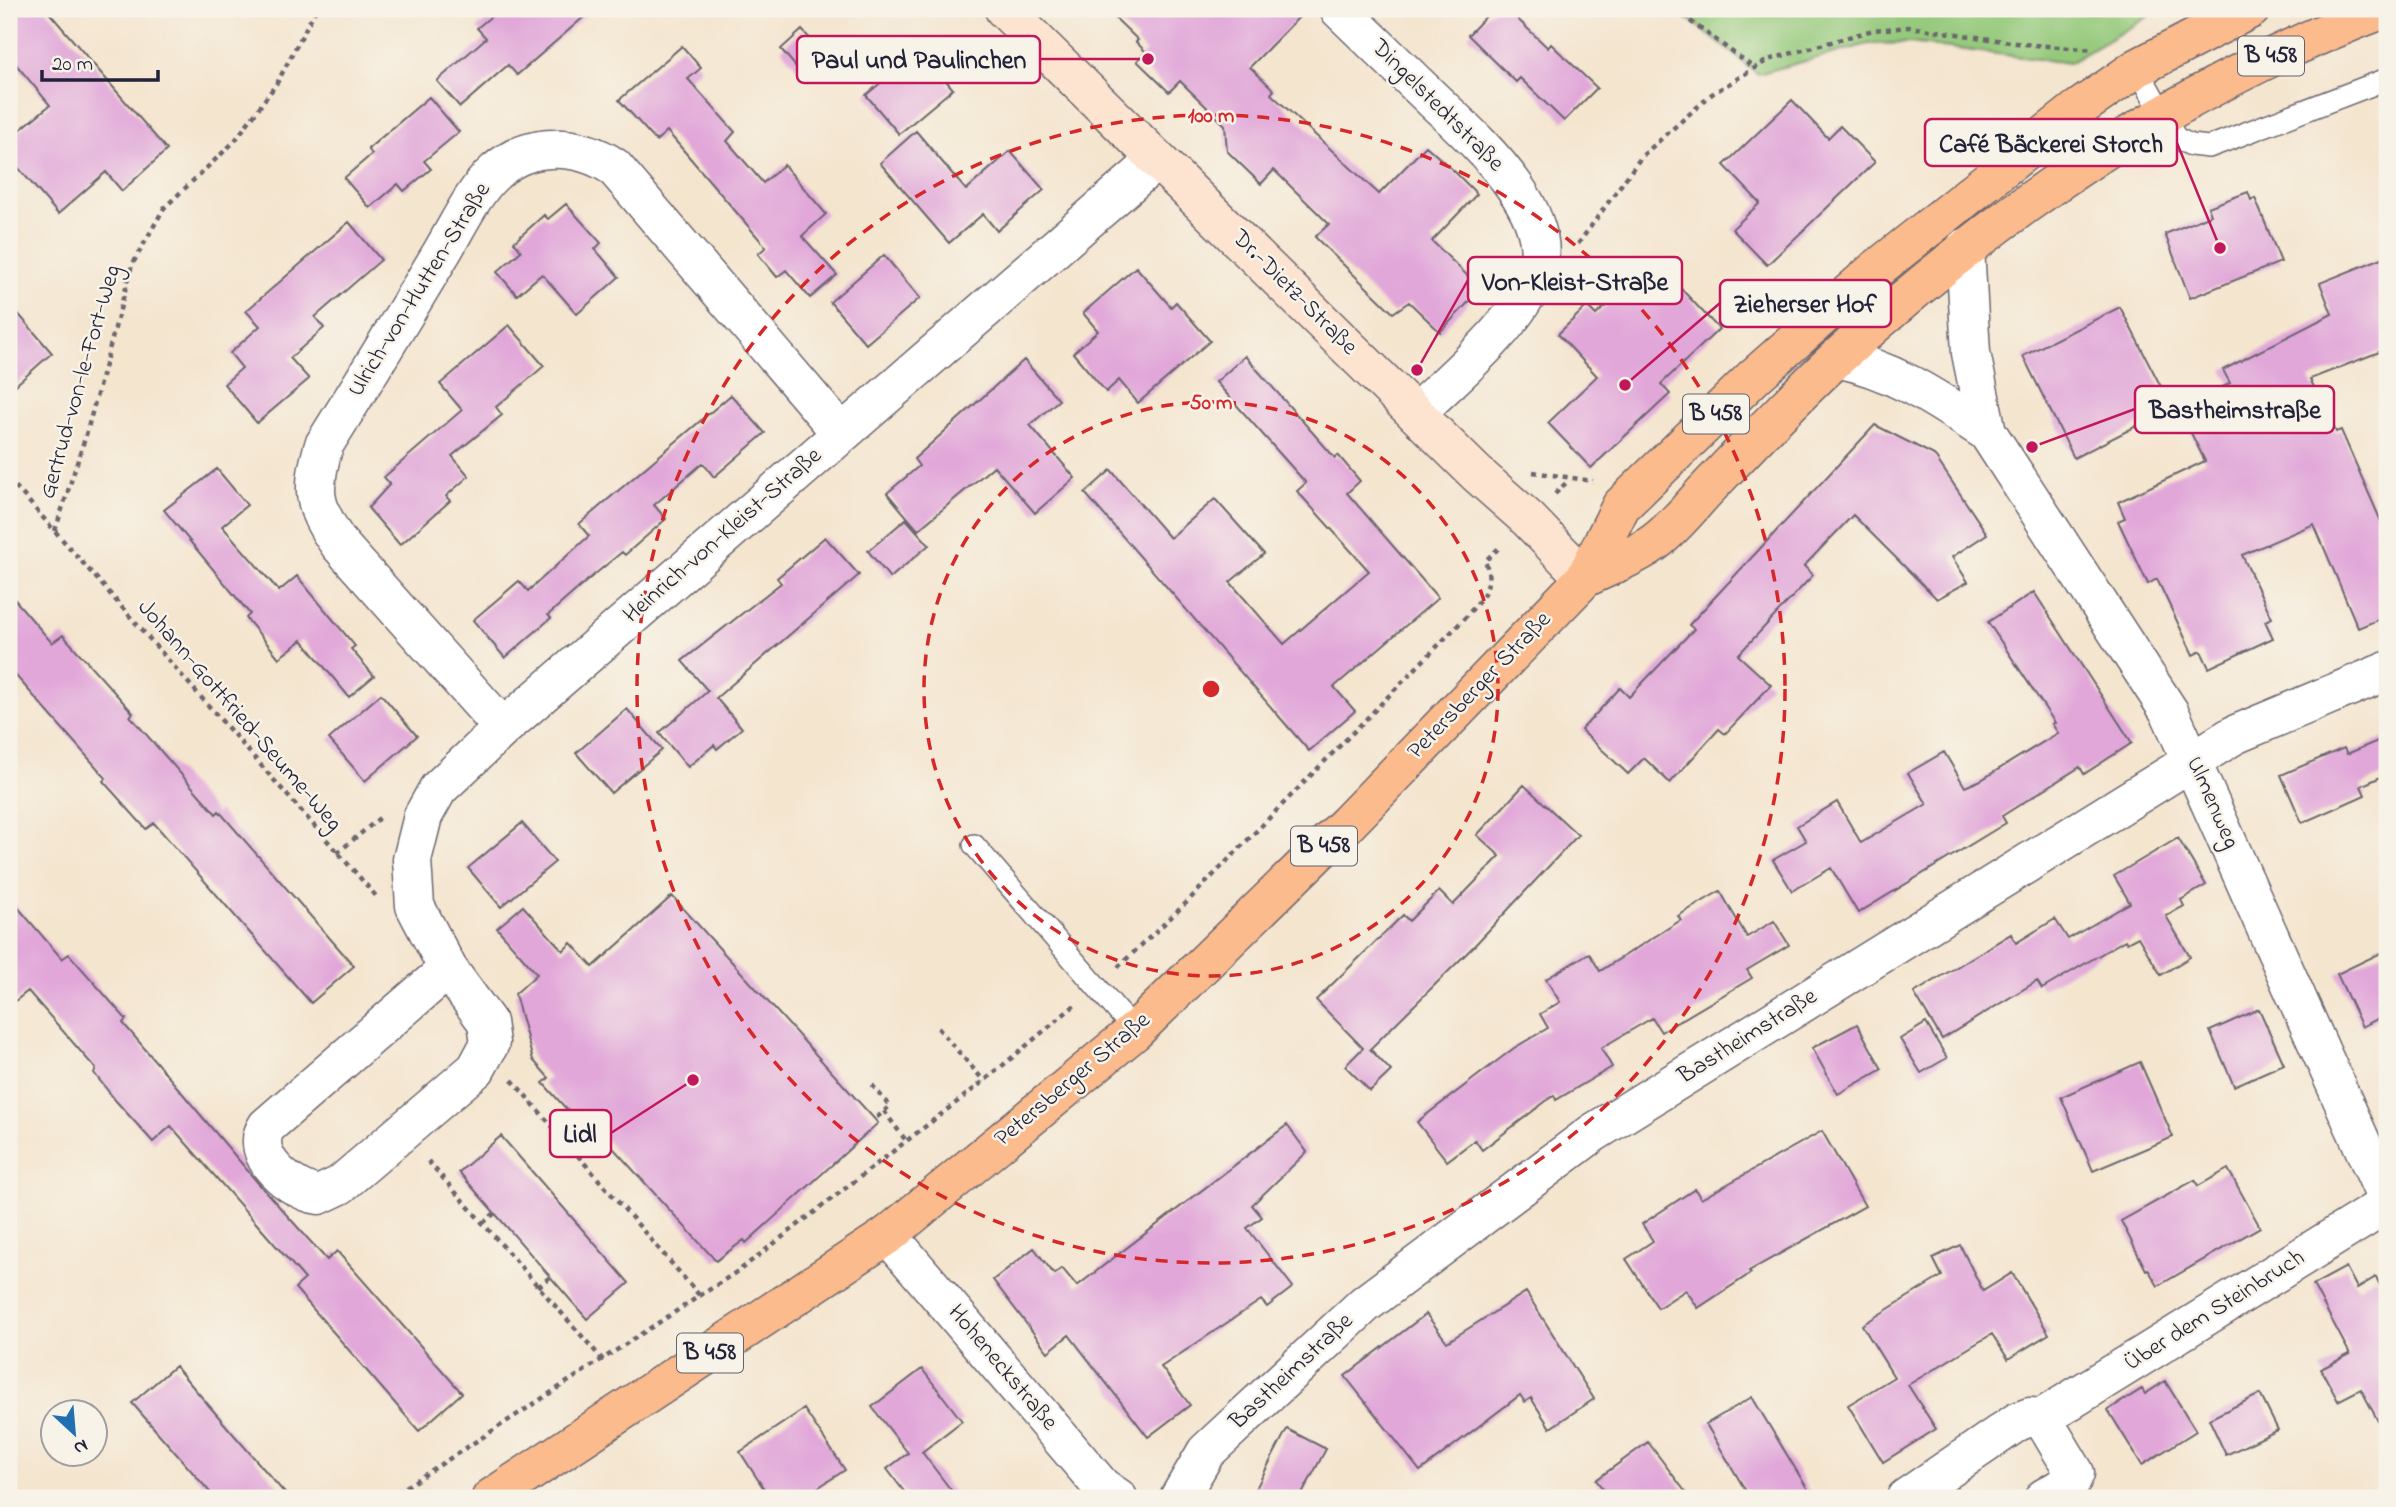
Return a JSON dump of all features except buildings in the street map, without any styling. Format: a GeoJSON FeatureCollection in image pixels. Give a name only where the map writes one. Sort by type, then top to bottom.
{"type":"FeatureCollection","features":[{"type":"Feature","properties":{"kind":"main road","name":"Dr.-Dietz-Straße"},"geometry":{"type":"LineString","coordinates":[[1004,9],[1476,473],[1528,519],[1584,578]]}},
{"type":"Feature","properties":{"kind":"main road","name":"Petersberger Straße"},"geometry":{"type":"LineString","coordinates":[[491,1498],[888,1235],[1135,1031],[1348,823],[1584,578],[1621,506],[1755,376],[1874,271],[1972,191],[2137,68],[2251,9]]}},
{"type":"Feature","properties":{"kind":"main road","name":"Petersberger Straße"},"geometry":{"type":"LineString","coordinates":[[1584,578],[1656,542],[1837,358],[1965,248],[2092,156],[2162,114],[2253,65],[2322,32],[2384,9]]}},
{"type":"Feature","properties":{"kind":"street","name":"Dingelstedtstraße"},"geometry":{"type":"LineString","coordinates":[[1339,9],[1494,157],[1528,208],[1539,248],[1536,276],[1515,313],[1416,413]]}},
{"type":"Feature","properties":{"kind":"street","name":"Ulrich-von-Hutten-Straße"},"geometry":{"type":"LineString","coordinates":[[503,729],[339,544],[325,525],[314,489],[324,445],[494,172],[514,159],[557,147],[597,156],[614,167],[841,433]]}},
{"type":"Feature","properties":{"kind":"street","name":"Heinrich-von-Kleist-Straße"},"geometry":{"type":"LineString","coordinates":[[487,1052],[491,1035],[487,1022],[449,970],[415,906],[411,882],[417,836],[423,816],[438,789],[841,433],[1157,160]]}},
{"type":"Feature","properties":{"kind":"street","name":"Ulmenweg"},"geometry":{"type":"LineString","coordinates":[[1965,248],[1971,353],[1987,432],[2171,713],[2386,1195]]}},
{"type":"Feature","properties":{"kind":"street","name":"Ulmenweg"},"geometry":{"type":"LineString","coordinates":[[1837,358],[1868,365],[1903,379],[1987,432]]}},
{"type":"Feature","properties":{"kind":"street","name":"Bastheimstraße"},"geometry":{"type":"LineString","coordinates":[[1179,1498],[1206,1452],[1365,1304],[1594,1133],[2234,735],[2387,671]]}},
{"type":"Feature","properties":{"kind":"street"},"geometry":{"type":"LineString","coordinates":[[449,970],[267,1126],[260,1137],[261,1150],[291,1186],[319,1195],[340,1185],[475,1069],[487,1052]]}},
{"type":"Feature","properties":{"kind":"street","name":"Über dem Steinbruch"},"geometry":{"type":"LineString","coordinates":[[1906,1498],[2017,1422],[2042,1418],[2386,1195]]}},
{"type":"Feature","properties":{"kind":"street","name":"Hoheneckstraße"},"geometry":{"type":"LineString","coordinates":[[888,1235],[1102,1487],[1118,1498]]}},
{"type":"Feature","properties":{"kind":"street"},"geometry":{"type":"LineString","coordinates":[[2042,1418],[2074,1473],[2071,1482],[2044,1498]]}},
{"type":"Feature","properties":{"kind":"lane"},"geometry":{"type":"LineString","coordinates":[[2137,68],[2176,138],[2191,145],[2209,147],[2387,79]]}},
{"type":"Feature","properties":{"kind":"lane"},"geometry":{"type":"LineString","coordinates":[[974,845],[1135,1031]]}},
{"type":"Feature","properties":{"kind":"path","name":"Gertrud-von-le-Fort-Weg"},"geometry":{"type":"LineString","coordinates":[[54,531],[86,435],[132,265],[164,208],[234,142],[277,83],[316,9]]}},
{"type":"Feature","properties":{"kind":"path"},"geometry":{"type":"LineString","coordinates":[[1674,9],[1754,68]]}},
{"type":"Feature","properties":{"kind":"path"},"geometry":{"type":"LineString","coordinates":[[1575,250],[1642,156],[1712,94],[1768,60],[1823,42],[1873,30],[1910,27],[2023,44],[2098,50]]}},
{"type":"Feature","properties":{"kind":"path"},"geometry":{"type":"LineString","coordinates":[[1546,471],[1569,480],[1561,487]]}},
{"type":"Feature","properties":{"kind":"path","name":"Johann-Gottfried-Seume-Weg"},"geometry":{"type":"LineString","coordinates":[[9,479],[383,904]]}},
{"type":"Feature","properties":{"kind":"path"},"geometry":{"type":"LineString","coordinates":[[389,1498],[741,1269],[984,1081],[1096,986],[1184,905],[1463,620],[1488,590],[1490,580],[1485,561],[1493,554]]}},
{"type":"Feature","properties":{"kind":"path"},"geometry":{"type":"LineString","coordinates":[[938,1028],[984,1081]]}},
{"type":"Feature","properties":{"kind":"path"},"geometry":{"type":"LineString","coordinates":[[487,1052],[700,1296]]}},
{"type":"Feature","properties":{"kind":"path"},"geometry":{"type":"LineString","coordinates":[[872,1085],[890,1106],[875,1119]]}},
{"type":"Feature","properties":{"kind":"path"},"geometry":{"type":"LineString","coordinates":[[884,1111],[905,1143]]}},
{"type":"Feature","properties":{"kind":"path"},"geometry":{"type":"LineString","coordinates":[[402,1131],[603,1360]]}},
{"type":"Feature","properties":{"kind":"path"},"geometry":{"type":"LineString","coordinates":[[483,1223],[495,1213]]}},
{"type":"Feature","properties":{"kind":"path"},"geometry":{"type":"LineString","coordinates":[[538,1287],[550,1277]]}},
{"type":"Feature","properties":{"kind":"green space"},"geometry":{"type":"Polygon","coordinates":[[[1676,9],[2161,9],[2069,63],[1910,43],[1868,44],[1758,74],[1676,9]]]}},
{"type":"Feature","properties":{"kind":"place","name":"Paul und Paulinchen"},"geometry":{"type":"Point","coordinates":[1148,59]}},
{"type":"Feature","properties":{"kind":"place","name":"Café Bäckerei Storch"},"geometry":{"type":"Point","coordinates":[2220,248]}},
{"type":"Feature","properties":{"kind":"place","name":"Von-Kleist-Straße"},"geometry":{"type":"Point","coordinates":[1417,370]}},
{"type":"Feature","properties":{"kind":"place","name":"Zieherser Hof"},"geometry":{"type":"Point","coordinates":[1625,385]}},
{"type":"Feature","properties":{"kind":"place","name":"Bastheimstraße"},"geometry":{"type":"Point","coordinates":[2032,447]}},
{"type":"Feature","properties":{"kind":"place","name":"Lidl"},"geometry":{"type":"Point","coordinates":[693,1080]}}]}
